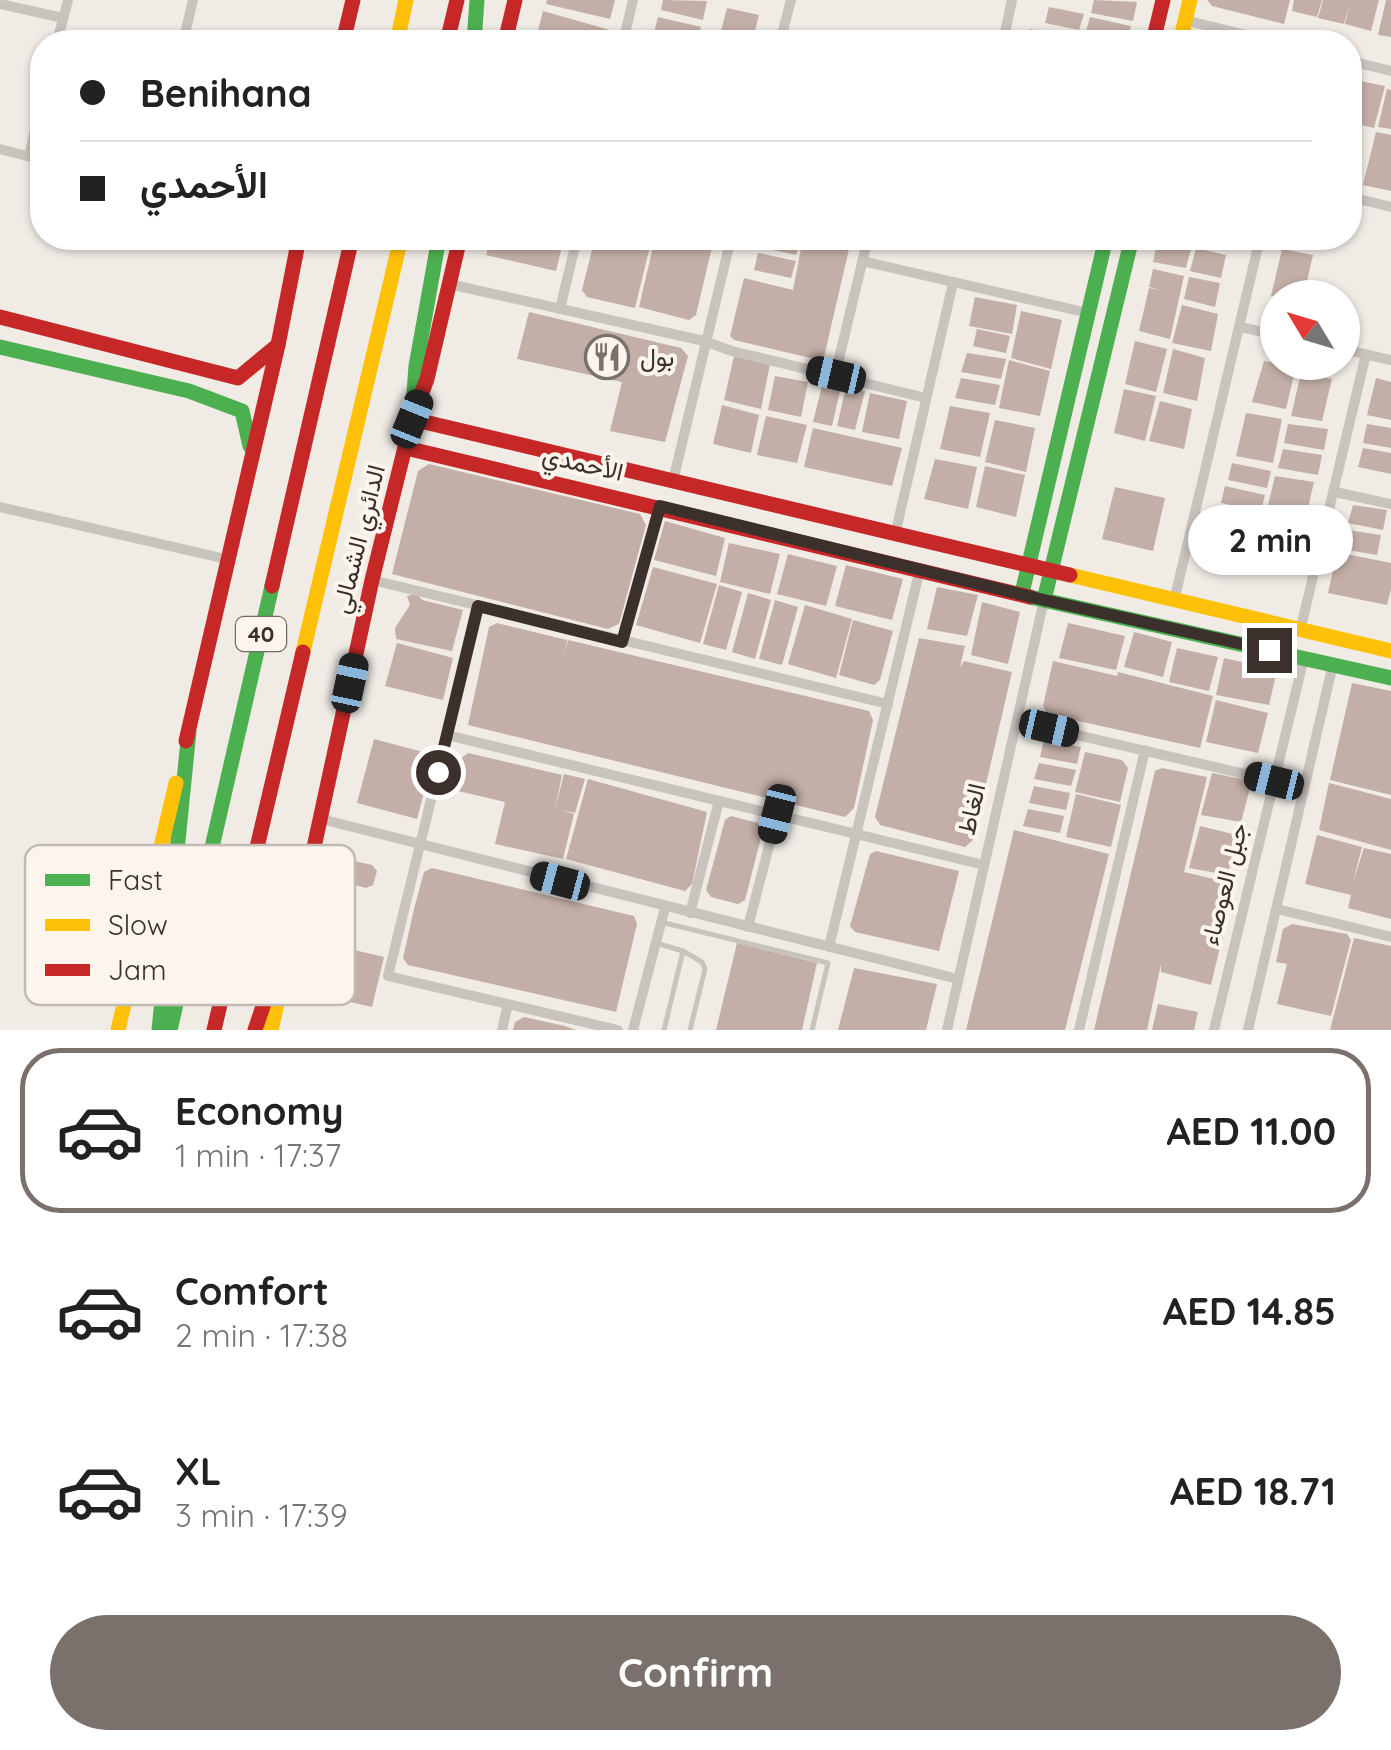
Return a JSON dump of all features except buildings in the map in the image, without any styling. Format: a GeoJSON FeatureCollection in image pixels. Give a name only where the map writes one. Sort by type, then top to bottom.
{"type":"FeatureCollection","features":[{"type":"Feature","properties":{"kind":"main road"},"geometry":{"type":"LineString","coordinates":[[346,30],[353,0]]}},
{"type":"Feature","properties":{"kind":"main road"},"geometry":{"type":"LineString","coordinates":[[400,30],[406,0]]}},
{"type":"Feature","properties":{"kind":"main road"},"geometry":{"type":"LineString","coordinates":[[450,30],[457,0]]}},
{"type":"Feature","properties":{"kind":"main road"},"geometry":{"type":"LineString","coordinates":[[475,30],[478,0]]}},
{"type":"Feature","properties":{"kind":"main road"},"geometry":{"type":"LineString","coordinates":[[508,30],[515,0]]}},
{"type":"Feature","properties":{"kind":"main road"},"geometry":{"type":"LineString","coordinates":[[1156,30],[1163,0]]}},
{"type":"Feature","properties":{"kind":"main road"},"geometry":{"type":"LineString","coordinates":[[1158,22],[1183,30],[1190,0]]}},
{"type":"Feature","properties":{"kind":"main road"},"geometry":{"type":"LineString","coordinates":[[162,845],[298,250]]}},
{"type":"Feature","properties":{"kind":"main road","name":"40"},"geometry":{"type":"LineString","coordinates":[[213,845],[349,250]]}},
{"type":"Feature","properties":{"kind":"main road","name":"الدائري الشمالي"},"geometry":{"type":"LineString","coordinates":[[258,845],[398,250]]}},
{"type":"Feature","properties":{"kind":"main road"},"geometry":{"type":"LineString","coordinates":[[412,419],[416,366],[437,250]]}},
{"type":"Feature","properties":{"kind":"main road","name":"الدائري الشمالي"},"geometry":{"type":"LineString","coordinates":[[316,845],[372,580],[412,419],[428,379],[457,250]]}},
{"type":"Feature","properties":{"kind":"main road"},"geometry":{"type":"LineString","coordinates":[[1022,593],[1103,250]]}},
{"type":"Feature","properties":{"kind":"main road"},"geometry":{"type":"LineString","coordinates":[[1044,600],[1129,250]]}},
{"type":"Feature","properties":{"kind":"main road"},"geometry":{"type":"LineString","coordinates":[[0,317],[238,378],[278,345]]}},
{"type":"Feature","properties":{"kind":"main road"},"geometry":{"type":"LineString","coordinates":[[0,347],[189,392],[242,411],[251,450]]}},
{"type":"Feature","properties":{"kind":"main road"},"geometry":{"type":"LineString","coordinates":[[189,392],[197,365]]}},
{"type":"Feature","properties":{"kind":"main road","name":"الأحمدي"},"geometry":{"type":"LineString","coordinates":[[412,419],[1391,651]]}},
{"type":"Feature","properties":{"kind":"main road","name":"الأحمدي"},"geometry":{"type":"LineString","coordinates":[[406,448],[1391,678]]}},
{"type":"Feature","properties":{"kind":"main road"},"geometry":{"type":"LineString","coordinates":[[976,582],[1012,584],[1015,568],[985,556]]}},
{"type":"Feature","properties":{"kind":"main road"},"geometry":{"type":"LineString","coordinates":[[1096,611],[1061,596],[1065,581],[1102,583]]}},
{"type":"Feature","properties":{"kind":"main road","name":"جبل العوصاء"},"geometry":{"type":"LineString","coordinates":[[1304,658],[1305,632]]}},
{"type":"Feature","properties":{"kind":"main road"},"geometry":{"type":"LineString","coordinates":[[1333,664],[1338,640]]}},
{"type":"Feature","properties":{"kind":"main road"},"geometry":{"type":"LineString","coordinates":[[178,845],[189,732]]}},
{"type":"Feature","properties":{"kind":"main road"},"geometry":{"type":"LineString","coordinates":[[118,1030],[124,1005]]}},
{"type":"Feature","properties":{"kind":"main road"},"geometry":{"type":"LineString","coordinates":[[159,1030],[162,1005]]}},
{"type":"Feature","properties":{"kind":"main road","name":"40"},"geometry":{"type":"LineString","coordinates":[[170,1030],[176,1005]]}},
{"type":"Feature","properties":{"kind":"main road","name":"الدائري الشمالي"},"geometry":{"type":"LineString","coordinates":[[214,1030],[220,1005]]}},
{"type":"Feature","properties":{"kind":"main road"},"geometry":{"type":"LineString","coordinates":[[255,1030],[263,1005]]}},
{"type":"Feature","properties":{"kind":"main road","name":"الدائري الشمالي"},"geometry":{"type":"LineString","coordinates":[[271,1030],[277,1005]]}},
{"type":"Feature","properties":{"kind":"street"},"geometry":{"type":"LineString","coordinates":[[60,30],[68,0]]}},
{"type":"Feature","properties":{"kind":"street"},"geometry":{"type":"LineString","coordinates":[[186,30],[193,0]]}},
{"type":"Feature","properties":{"kind":"street"},"geometry":{"type":"LineString","coordinates":[[626,30],[634,0]]}},
{"type":"Feature","properties":{"kind":"street"},"geometry":{"type":"LineString","coordinates":[[783,30],[791,0]]}},
{"type":"Feature","properties":{"kind":"street"},"geometry":{"type":"LineString","coordinates":[[1006,30],[1012,0]]}},
{"type":"Feature","properties":{"kind":"street"},"geometry":{"type":"LineString","coordinates":[[0,4],[63,18]]}},
{"type":"Feature","properties":{"kind":"street"},"geometry":{"type":"LineString","coordinates":[[1362,65],[1391,72]]}},
{"type":"Feature","properties":{"kind":"street"},"geometry":{"type":"LineString","coordinates":[[0,149],[29,156],[30,152]]}},
{"type":"Feature","properties":{"kind":"street"},"geometry":{"type":"LineString","coordinates":[[1362,200],[1391,207]]}},
{"type":"Feature","properties":{"kind":"street"},"geometry":{"type":"LineString","coordinates":[[560,308],[574,250]]}},
{"type":"Feature","properties":{"kind":"street"},"geometry":{"type":"LineString","coordinates":[[672,480],[727,250]]}},
{"type":"Feature","properties":{"kind":"street"},"geometry":{"type":"LineString","coordinates":[[836,375],[865,250]]}},
{"type":"Feature","properties":{"kind":"street"},"geometry":{"type":"LineString","coordinates":[[1174,602],[1257,250]]}},
{"type":"Feature","properties":{"kind":"street"},"geometry":{"type":"LineString","coordinates":[[862,262],[1088,313]]}},
{"type":"Feature","properties":{"kind":"street"},"geometry":{"type":"LineString","coordinates":[[895,535],[953,283]]}},
{"type":"Feature","properties":{"kind":"street"},"geometry":{"type":"LineString","coordinates":[[449,284],[704,341],[926,398]]}},
{"type":"Feature","properties":{"kind":"street"},"geometry":{"type":"LineString","coordinates":[[1240,327],[1260,331]]}},
{"type":"Feature","properties":{"kind":"street"},"geometry":{"type":"LineString","coordinates":[[1360,353],[1391,360]]}},
{"type":"Feature","properties":{"kind":"street"},"geometry":{"type":"LineString","coordinates":[[1305,632],[1366,354]]}},
{"type":"Feature","properties":{"kind":"street"},"geometry":{"type":"LineString","coordinates":[[1335,492],[1391,504]]}},
{"type":"Feature","properties":{"kind":"street"},"geometry":{"type":"LineString","coordinates":[[622,642],[660,506]]}},
{"type":"Feature","properties":{"kind":"street"},"geometry":{"type":"LineString","coordinates":[[0,507],[226,559]]}},
{"type":"Feature","properties":{"kind":"street"},"geometry":{"type":"LineString","coordinates":[[829,947],[920,569]]}},
{"type":"Feature","properties":{"kind":"street"},"geometry":{"type":"LineString","coordinates":[[372,580],[888,704]]}},
{"type":"Feature","properties":{"kind":"street","name":"الغاط"},"geometry":{"type":"LineString","coordinates":[[947,1030],[1044,600]]}},
{"type":"Feature","properties":{"kind":"street"},"geometry":{"type":"LineString","coordinates":[[478,606],[388,976],[618,1030]]}},
{"type":"Feature","properties":{"kind":"street","name":"جبل العوصاء"},"geometry":{"type":"LineString","coordinates":[[1214,1030],[1304,658]]}},
{"type":"Feature","properties":{"kind":"street"},"geometry":{"type":"LineString","coordinates":[[1248,1030],[1333,664]]}},
{"type":"Feature","properties":{"kind":"street"},"geometry":{"type":"LineString","coordinates":[[1017,721],[1274,781]]}},
{"type":"Feature","properties":{"kind":"street"},"geometry":{"type":"LineString","coordinates":[[447,736],[984,865]]}},
{"type":"Feature","properties":{"kind":"street"},"geometry":{"type":"LineString","coordinates":[[1079,1030],[1146,750]]}},
{"type":"Feature","properties":{"kind":"street"},"geometry":{"type":"LineString","coordinates":[[690,912],[719,801]]}},
{"type":"Feature","properties":{"kind":"street"},"geometry":{"type":"LineString","coordinates":[[748,927],[777,814]]}},
{"type":"Feature","properties":{"kind":"street"},"geometry":{"type":"LineString","coordinates":[[322,819],[958,980]]}},
{"type":"Feature","properties":{"kind":"street"},"geometry":{"type":"LineString","coordinates":[[633,1030],[665,908]]}},
{"type":"Feature","properties":{"kind":"street"},"geometry":{"type":"LineString","coordinates":[[1277,909],[1391,937]]}},
{"type":"Feature","properties":{"kind":"street"},"geometry":{"type":"LineString","coordinates":[[502,1030],[508,1004]]}},
{"type":"Feature","properties":{"kind":"lane"},"geometry":{"type":"LineString","coordinates":[[662,922],[828,963],[812,1030]]}},
{"type":"Feature","properties":{"kind":"lane"},"geometry":{"type":"LineString","coordinates":[[656,943],[683,951],[702,962],[705,969],[690,1030]]}},
{"type":"Feature","properties":{"kind":"lane"},"geometry":{"type":"LineString","coordinates":[[664,1030],[683,951]]}},
{"type":"Feature","properties":{"kind":"traffic: fast"},"geometry":{"type":"LineString","coordinates":[[475,30],[477,0]]}},
{"type":"Feature","properties":{"kind":"traffic: fast"},"geometry":{"type":"LineString","coordinates":[[412,419],[416,366],[437,250]]}},
{"type":"Feature","properties":{"kind":"traffic: fast"},"geometry":{"type":"LineString","coordinates":[[1022,593],[1103,250]]}},
{"type":"Feature","properties":{"kind":"traffic: fast"},"geometry":{"type":"LineString","coordinates":[[1044,600],[1129,250]]}},
{"type":"Feature","properties":{"kind":"traffic: fast"},"geometry":{"type":"LineString","coordinates":[[0,347],[189,391],[242,411],[250,446]]}},
{"type":"Feature","properties":{"kind":"traffic: fast"},"geometry":{"type":"LineString","coordinates":[[212,845],[272,586]]}},
{"type":"Feature","properties":{"kind":"traffic: fast"},"geometry":{"type":"LineString","coordinates":[[1030,597],[1391,678]]}},
{"type":"Feature","properties":{"kind":"traffic: fast"},"geometry":{"type":"LineString","coordinates":[[178,845],[189,731]]}},
{"type":"Feature","properties":{"kind":"traffic: fast"},"geometry":{"type":"LineString","coordinates":[[159,1030],[162,1005]]}},
{"type":"Feature","properties":{"kind":"traffic: fast"},"geometry":{"type":"LineString","coordinates":[[170,1030],[176,1005]]}},
{"type":"Feature","properties":{"kind":"traffic: slow"},"geometry":{"type":"LineString","coordinates":[[400,30],[406,0]]}},
{"type":"Feature","properties":{"kind":"traffic: slow"},"geometry":{"type":"LineString","coordinates":[[1183,30],[1190,0]]}},
{"type":"Feature","properties":{"kind":"traffic: slow"},"geometry":{"type":"LineString","coordinates":[[303,652],[398,250]]}},
{"type":"Feature","properties":{"kind":"traffic: slow"},"geometry":{"type":"LineString","coordinates":[[1070,575],[1391,651]]}},
{"type":"Feature","properties":{"kind":"traffic: slow"},"geometry":{"type":"LineString","coordinates":[[161,845],[176,783]]}},
{"type":"Feature","properties":{"kind":"traffic: slow"},"geometry":{"type":"LineString","coordinates":[[118,1030],[124,1005]]}},
{"type":"Feature","properties":{"kind":"traffic: slow"},"geometry":{"type":"LineString","coordinates":[[271,1030],[277,1005]]}},
{"type":"Feature","properties":{"kind":"traffic: jam"},"geometry":{"type":"LineString","coordinates":[[346,30],[353,0]]}},
{"type":"Feature","properties":{"kind":"traffic: jam"},"geometry":{"type":"LineString","coordinates":[[450,30],[457,0]]}},
{"type":"Feature","properties":{"kind":"traffic: jam"},"geometry":{"type":"LineString","coordinates":[[508,30],[515,0]]}},
{"type":"Feature","properties":{"kind":"traffic: jam"},"geometry":{"type":"LineString","coordinates":[[1156,30],[1163,0]]}},
{"type":"Feature","properties":{"kind":"traffic: jam"},"geometry":{"type":"LineString","coordinates":[[186,741],[297,250]]}},
{"type":"Feature","properties":{"kind":"traffic: jam"},"geometry":{"type":"LineString","coordinates":[[272,586],[349,250]]}},
{"type":"Feature","properties":{"kind":"traffic: jam"},"geometry":{"type":"LineString","coordinates":[[315,845],[372,580],[412,419],[427,379],[457,250]]}},
{"type":"Feature","properties":{"kind":"traffic: jam"},"geometry":{"type":"LineString","coordinates":[[0,317],[238,378],[278,345]]}},
{"type":"Feature","properties":{"kind":"traffic: jam"},"geometry":{"type":"LineString","coordinates":[[412,419],[1070,575]]}},
{"type":"Feature","properties":{"kind":"traffic: jam"},"geometry":{"type":"LineString","coordinates":[[406,448],[1030,597]]}},
{"type":"Feature","properties":{"kind":"traffic: jam"},"geometry":{"type":"LineString","coordinates":[[258,845],[303,652]]}},
{"type":"Feature","properties":{"kind":"traffic: jam"},"geometry":{"type":"LineString","coordinates":[[214,1030],[220,1005]]}},
{"type":"Feature","properties":{"kind":"traffic: jam"},"geometry":{"type":"LineString","coordinates":[[255,1030],[263,1005]]}},
{"type":"Feature","properties":{"kind":"place","name":"بول"},"geometry":{"type":"Point","coordinates":[607,357]}},
{"type":"Feature","properties":{"kind":"route"},"geometry":{"type":"LineString","coordinates":[[438,772],[478,606],[622,642],[660,506],[1044,600],[1269,650]]}}]}
